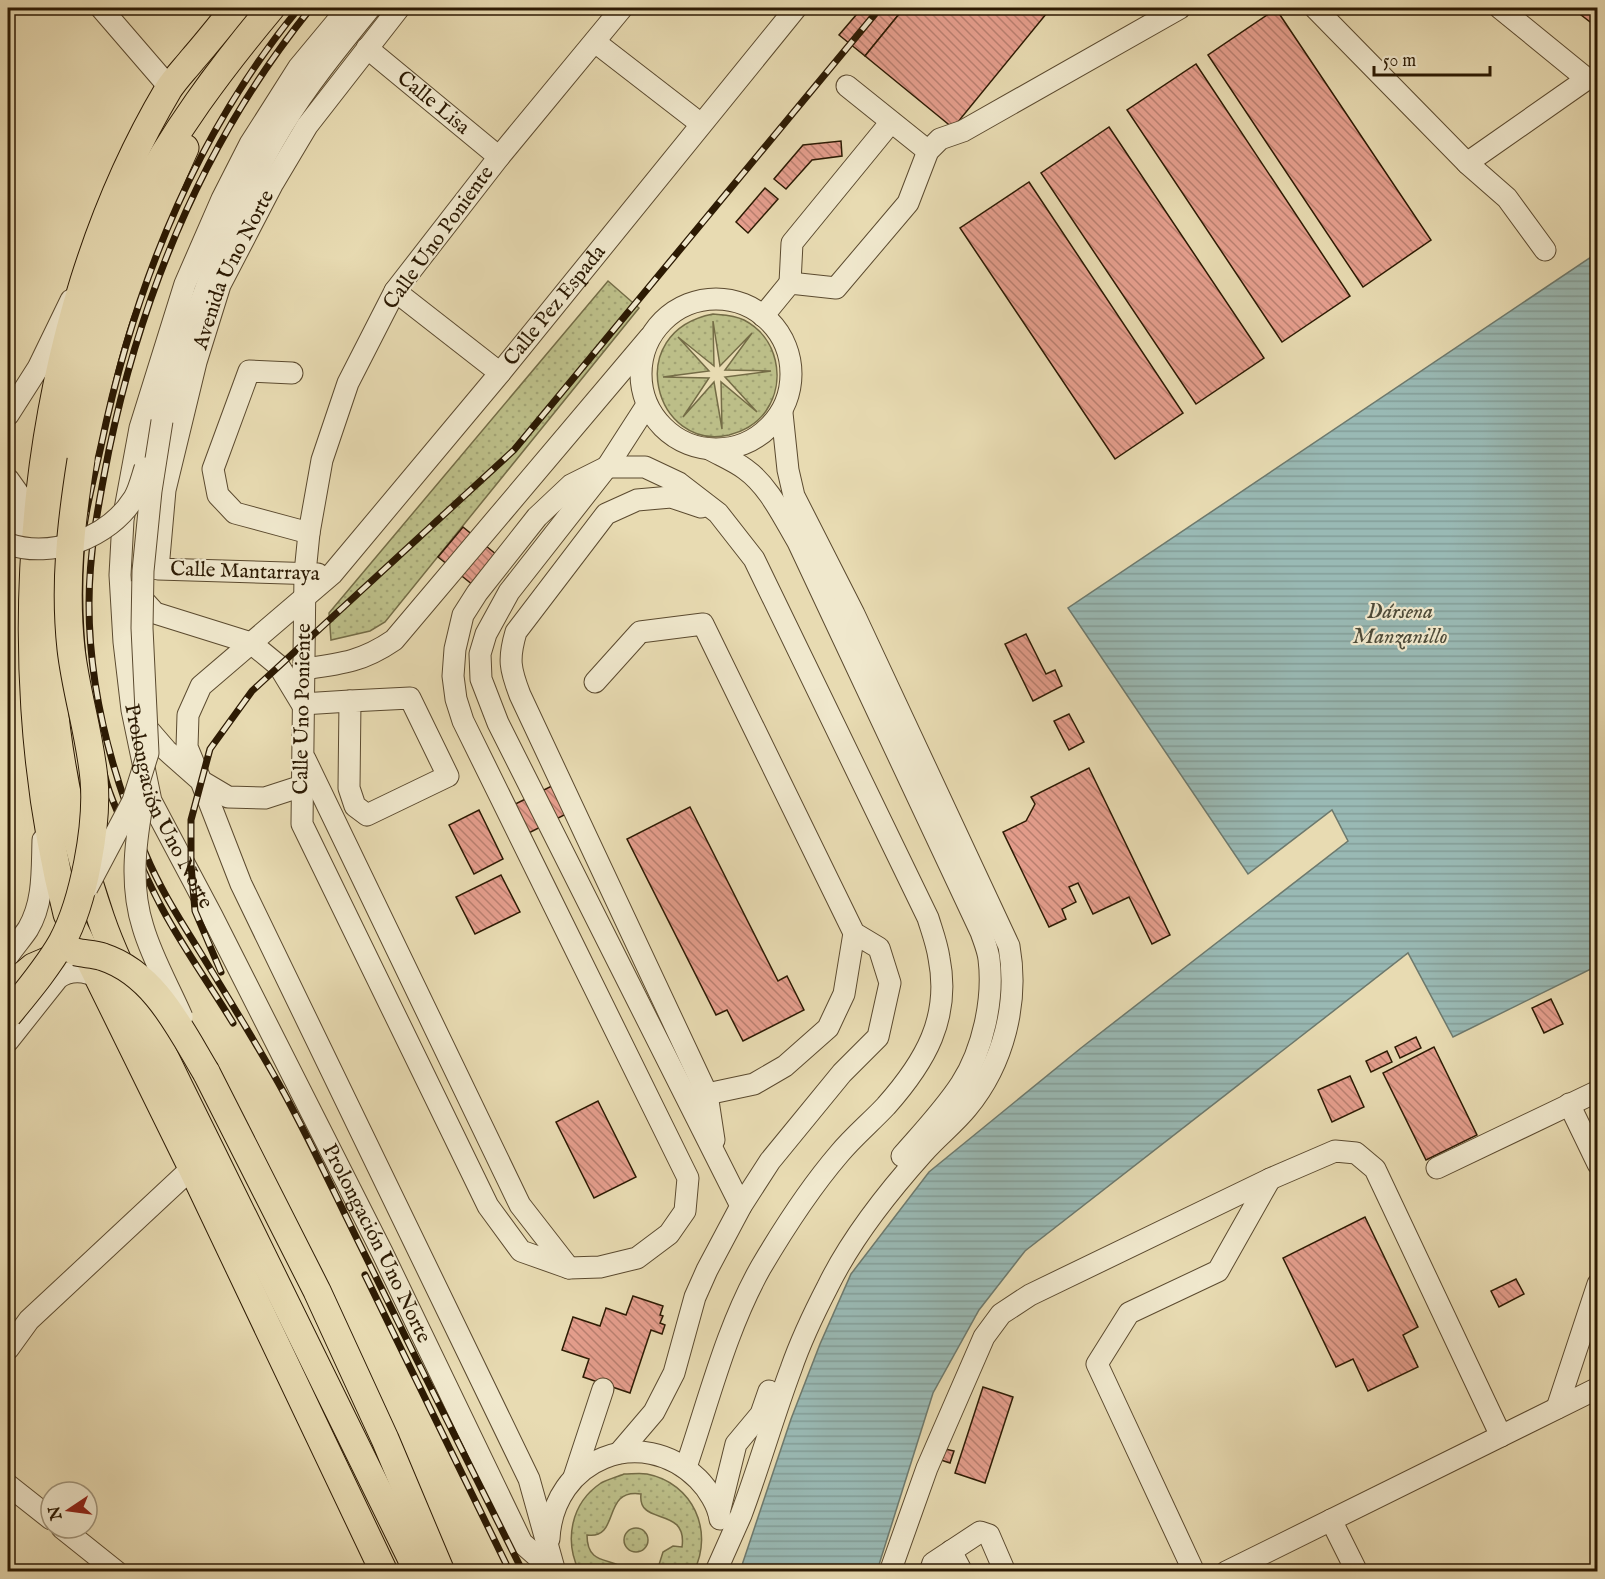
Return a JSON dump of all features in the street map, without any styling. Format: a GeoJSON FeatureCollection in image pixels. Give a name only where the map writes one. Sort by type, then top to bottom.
{"type":"FeatureCollection","features":[{"type":"Feature","properties":{"kind":"main road"},"geometry":{"type":"LineString","coordinates":[[235,8],[170,88],[135,151],[77,289],[53,360],[15,539],[17,639],[30,775],[43,840],[67,914],[192,1168],[384,1572]]}},
{"type":"Feature","properties":{"kind":"main road"},"geometry":{"type":"LineString","coordinates":[[271,8],[221,69],[174,136],[135,207],[105,278],[81,354],[57,478],[51,531],[48,593],[54,702],[64,779],[80,851],[101,921],[121,968],[418,1572]]}},
{"type":"Feature","properties":{"kind":"main road"},"geometry":{"type":"LineString","coordinates":[[14,1007],[62,942],[77,905],[88,856],[94,814],[94,779],[71,650],[69,554],[81,460],[96,391],[118,315],[165,195],[221,69]]}},
{"type":"Feature","properties":{"kind":"main road"},"geometry":{"type":"LineString","coordinates":[[14,1007],[33,967],[76,952],[102,956],[138,976],[158,996],[206,1072],[322,1301],[386,1439],[441,1572]]}},
{"type":"Feature","properties":{"kind":"street"},"geometry":{"type":"LineString","coordinates":[[101,8],[170,88]]}},
{"type":"Feature","properties":{"kind":"street","name":"Prolongación Uno Norte"},"geometry":{"type":"LineString","coordinates":[[348,8],[299,67],[250,144],[222,199],[185,284],[140,428],[123,520],[120,575],[124,642],[132,710],[151,801],[382,1251],[522,1543],[555,1572]]}},
{"type":"Feature","properties":{"kind":"street"},"geometry":{"type":"LineString","coordinates":[[8,479],[18,494],[15,539],[41,549],[79,542],[99,532],[135,498],[204,291],[243,198],[284,124],[338,47],[370,8]]}},
{"type":"Feature","properties":{"kind":"street","name":"Avenida Uno Norte"},"geometry":{"type":"LineString","coordinates":[[158,569],[165,490],[196,362],[220,285],[273,183],[308,126],[399,8]]}},
{"type":"Feature","properties":{"kind":"street","name":"Calle Uno Poniente"},"geometry":{"type":"LineString","coordinates":[[569,1268],[521,1251],[488,1206],[302,824],[305,573],[309,533],[322,460],[348,383],[395,291],[499,157],[622,8]]}},
{"type":"Feature","properties":{"kind":"street","name":"Calle Pez Espada"},"geometry":{"type":"LineString","coordinates":[[251,643],[332,574],[500,373],[796,8]]}},
{"type":"Feature","properties":{"kind":"street"},"geometry":{"type":"LineString","coordinates":[[790,283],[836,288],[908,203],[928,152],[940,139],[963,131],[1180,8]]}},
{"type":"Feature","properties":{"kind":"street"},"geometry":{"type":"LineString","coordinates":[[1315,8],[1467,163],[1507,198],[1545,250]]}},
{"type":"Feature","properties":{"kind":"street"},"geometry":{"type":"LineString","coordinates":[[1467,163],[1587,79],[1500,8]]}},
{"type":"Feature","properties":{"kind":"street"},"geometry":{"type":"LineString","coordinates":[[595,42],[701,124]]}},
{"type":"Feature","properties":{"kind":"street","name":"Calle Lisa"},"geometry":{"type":"LineString","coordinates":[[367,48],[499,157]]}},
{"type":"Feature","properties":{"kind":"street"},"geometry":{"type":"LineString","coordinates":[[847,86],[928,152]]}},
{"type":"Feature","properties":{"kind":"street"},"geometry":{"type":"LineString","coordinates":[[763,316],[790,283],[792,243],[891,122]]}},
{"type":"Feature","properties":{"kind":"street"},"geometry":{"type":"LineString","coordinates":[[8,415],[38,368],[77,289]]}},
{"type":"Feature","properties":{"kind":"street"},"geometry":{"type":"LineString","coordinates":[[395,291],[500,373]]}},
{"type":"Feature","properties":{"kind":"street"},"geometry":{"type":"LineString","coordinates":[[303,669],[351,662],[376,653],[394,640],[665,318],[685,305],[707,299],[731,300],[753,308],[772,323],[785,343],[792,366],[790,390],[782,413],[782,430],[794,496],[854,614],[1009,946],[1013,982],[1011,1003],[1001,1047],[980,1090],[967,1109],[924,1151],[894,1187],[829,1282],[791,1368],[741,1514],[717,1570]]}},
{"type":"Feature","properties":{"kind":"street"},"geometry":{"type":"LineString","coordinates":[[650,337],[642,359],[641,382],[647,405],[658,422],[673,436],[691,446],[711,450],[732,449],[752,442],[782,413]]}},
{"type":"Feature","properties":{"kind":"street"},"geometry":{"type":"LineString","coordinates":[[292,373],[249,371],[213,468],[218,495],[235,513],[309,533]]}},
{"type":"Feature","properties":{"kind":"street"},"geometry":{"type":"LineString","coordinates":[[647,405],[607,467],[509,592],[486,634],[480,654],[481,679],[498,723],[741,1206]]}},
{"type":"Feature","properties":{"kind":"street"},"geometry":{"type":"LineString","coordinates":[[162,421],[151,491],[143,571],[142,628],[148,770],[136,843],[135,885],[142,926],[206,1072]]}},
{"type":"Feature","properties":{"kind":"street"},"geometry":{"type":"LineString","coordinates":[[711,450],[747,470],[761,484],[798,543],[981,932],[989,958],[990,984],[988,1004],[978,1045],[962,1082],[887,1174],[833,1252],[785,1346],[761,1414],[736,1444],[719,1513]]}},
{"type":"Feature","properties":{"kind":"street"},"geometry":{"type":"LineString","coordinates":[[302,753],[520,1205],[569,1268],[600,1267],[637,1258],[669,1234],[685,1211],[688,1178],[463,721],[456,699],[453,676],[455,649],[464,615],[477,593],[537,517],[571,485],[607,467],[645,467],[679,483],[718,513],[754,559],[928,918],[940,958],[942,999],[933,1039],[913,1074],[886,1106],[832,1162],[800,1204],[760,1269],[730,1333],[686,1467]]}},
{"type":"Feature","properties":{"kind":"street"},"geometry":{"type":"LineString","coordinates":[[717,1158],[707,1094],[520,696],[512,674],[510,651],[516,632],[606,514],[637,500],[671,497],[718,513]]}},
{"type":"Feature","properties":{"kind":"street","name":"Calle Mantarraya"},"geometry":{"type":"LineString","coordinates":[[158,569],[332,574]]}},
{"type":"Feature","properties":{"kind":"street"},"geometry":{"type":"LineString","coordinates":[[120,575],[155,613],[251,643],[279,666],[302,704],[350,701],[410,698],[448,776],[367,815],[355,806],[349,788],[350,701]]}},
{"type":"Feature","properties":{"kind":"street"},"geometry":{"type":"LineString","coordinates":[[595,682],[640,632],[703,624],[854,933],[879,948],[890,983],[878,1037],[842,1073],[770,1161],[741,1206],[695,1297],[674,1373],[654,1412],[619,1453]]}},
{"type":"Feature","properties":{"kind":"street"},"geometry":{"type":"LineString","coordinates":[[251,643],[201,686],[188,715],[187,747],[241,884],[529,1479],[555,1572]]}},
{"type":"Feature","properties":{"kind":"street"},"geometry":{"type":"LineString","coordinates":[[132,710],[166,750],[201,781],[228,797],[265,798],[302,786]]}},
{"type":"Feature","properties":{"kind":"street"},"geometry":{"type":"LineString","coordinates":[[77,905],[104,859],[133,801],[148,753]]}},
{"type":"Feature","properties":{"kind":"street"},"geometry":{"type":"LineString","coordinates":[[8,957],[28,930],[38,909],[43,840]]}},
{"type":"Feature","properties":{"kind":"street"},"geometry":{"type":"LineString","coordinates":[[8,939],[28,930]]}},
{"type":"Feature","properties":{"kind":"street"},"geometry":{"type":"LineString","coordinates":[[707,1094],[754,1084],[785,1066],[828,1028],[844,994],[854,933]]}},
{"type":"Feature","properties":{"kind":"street"},"geometry":{"type":"LineString","coordinates":[[8,957],[42,952],[76,952]]}},
{"type":"Feature","properties":{"kind":"street"},"geometry":{"type":"LineString","coordinates":[[8,1041],[14,1007],[64,973],[80,971],[99,977]]}},
{"type":"Feature","properties":{"kind":"street"},"geometry":{"type":"LineString","coordinates":[[1437,1168],[1598,1091]]}},
{"type":"Feature","properties":{"kind":"street"},"geometry":{"type":"LineString","coordinates":[[1569,1104],[1598,1164]]}},
{"type":"Feature","properties":{"kind":"street"},"geometry":{"type":"LineString","coordinates":[[890,1572],[927,1468],[984,1337],[1001,1314],[1030,1295],[1270,1179],[1335,1151],[1356,1153],[1375,1169],[1501,1436]]}},
{"type":"Feature","properties":{"kind":"street"},"geometry":{"type":"LineString","coordinates":[[8,1348],[29,1320],[192,1168]]}},
{"type":"Feature","properties":{"kind":"street"},"geometry":{"type":"LineString","coordinates":[[1194,1572],[1096,1364],[1129,1313],[1218,1271],[1270,1179]]}},
{"type":"Feature","properties":{"kind":"street"},"geometry":{"type":"LineString","coordinates":[[1557,1408],[1598,1284]]}},
{"type":"Feature","properties":{"kind":"street"},"geometry":{"type":"LineString","coordinates":[[1226,1572],[1598,1388]]}},
{"type":"Feature","properties":{"kind":"street"},"geometry":{"type":"LineString","coordinates":[[574,1477],[603,1389]]}},
{"type":"Feature","properties":{"kind":"street"},"geometry":{"type":"LineString","coordinates":[[555,1572],[549,1547],[550,1521],[559,1497],[574,1477],[594,1461],[619,1453],[642,1451],[665,1456],[686,1467],[706,1487],[719,1513],[723,1541],[717,1570]]}},
{"type":"Feature","properties":{"kind":"street"},"geometry":{"type":"LineString","coordinates":[[8,1485],[39,1510]]}},
{"type":"Feature","properties":{"kind":"street"},"geometry":{"type":"LineString","coordinates":[[1331,1520],[1357,1572]]}},
{"type":"Feature","properties":{"kind":"street"},"geometry":{"type":"LineString","coordinates":[[930,1572],[933,1563],[980,1532],[989,1535],[1005,1572]]}},
{"type":"Feature","properties":{"kind":"street"},"geometry":{"type":"LineString","coordinates":[[77,1540],[117,1572]]}},
{"type":"Feature","properties":{"kind":"street"},"geometry":{"type":"LineString","coordinates":[[951,1551],[962,1572]]}},
{"type":"Feature","properties":{"kind":"green space"},"geometry":{"type":"Polygon","coordinates":[[[608,281],[639,308],[385,622],[370,631],[331,640],[329,613],[608,281]]]}},
{"type":"Feature","properties":{"kind":"green space"},"geometry":{"type":"Polygon","coordinates":[[[713,314],[736,317],[744,320],[764,337],[771,348],[777,373],[772,399],[759,420],[729,435],[703,435],[682,426],[667,409],[659,388],[658,365],[666,343],[684,325],[713,314]],[[713,321],[714,366],[678,337],[709,371],[663,377],[709,378],[683,417],[714,382],[722,429],[721,382],[757,412],[725,377],[771,371],[725,370],[752,333],[720,366],[713,321]]]}},
{"type":"Feature","properties":{"kind":"green space"},"geometry":{"type":"Polygon","coordinates":[[[624,1474],[647,1474],[663,1479],[677,1487],[687,1498],[700,1525],[702,1540],[700,1556],[694,1571],[657,1571],[663,1552],[673,1546],[682,1547],[682,1534],[671,1520],[647,1510],[642,1504],[641,1494],[629,1494],[620,1499],[615,1506],[604,1530],[597,1534],[587,1535],[588,1545],[596,1557],[622,1566],[627,1571],[579,1571],[574,1559],[571,1535],[577,1511],[591,1491],[601,1483],[624,1474]]]}},
{"type":"Feature","properties":{"kind":"green space"},"geometry":{"type":"Polygon","coordinates":[[[636,1528],[644,1532],[648,1540],[644,1548],[636,1552],[628,1548],[624,1540],[628,1532],[636,1528]]]}},
{"type":"Feature","properties":{"kind":"water","name":"Dársena Manzanillo"},"geometry":{"type":"Polygon","coordinates":[[[1597,253],[1597,966],[1453,1037],[1408,953],[1025,1251],[979,1310],[933,1393],[877,1571],[740,1571],[791,1419],[820,1344],[851,1274],[929,1172],[1081,1048],[1348,841],[1332,810],[1248,874],[1068,608],[1597,253]]]}},
{"type":"Feature","properties":{"kind":"building"},"geometry":{"type":"Polygon","coordinates":[[[862,8],[904,8],[865,56],[839,35],[862,8]]]}},
{"type":"Feature","properties":{"kind":"building"},"geometry":{"type":"Polygon","coordinates":[[[904,8],[1051,8],[953,128],[865,56],[904,8]]]}},
{"type":"Feature","properties":{"kind":"building"},"geometry":{"type":"Polygon","coordinates":[[[1572,8],[1598,8],[1598,28],[1572,8]]]}},
{"type":"Feature","properties":{"kind":"building"},"geometry":{"type":"Polygon","coordinates":[[[1276,9],[1431,240],[1363,287],[1208,55],[1276,9]]]}},
{"type":"Feature","properties":{"kind":"building"},"geometry":{"type":"Polygon","coordinates":[[[1196,64],[1350,296],[1282,342],[1127,110],[1196,64]]]}},
{"type":"Feature","properties":{"kind":"building"},"geometry":{"type":"Polygon","coordinates":[[[1109,127],[1264,358],[1196,404],[1041,173],[1109,127]]]}},
{"type":"Feature","properties":{"kind":"building"},"geometry":{"type":"Polygon","coordinates":[[[841,141],[842,156],[812,160],[786,189],[774,179],[803,145],[841,141]]]}},
{"type":"Feature","properties":{"kind":"building"},"geometry":{"type":"Polygon","coordinates":[[[1029,182],[1183,413],[1115,459],[960,228],[1029,182]]]}},
{"type":"Feature","properties":{"kind":"building"},"geometry":{"type":"Polygon","coordinates":[[[765,188],[778,199],[748,233],[736,222],[765,188]]]}},
{"type":"Feature","properties":{"kind":"building"},"geometry":{"type":"Polygon","coordinates":[[[463,527],[497,555],[473,585],[438,557],[463,527]]]}},
{"type":"Feature","properties":{"kind":"building"},"geometry":{"type":"Polygon","coordinates":[[[1026,634],[1046,674],[1055,670],[1062,686],[1033,701],[1005,644],[1026,634]]]}},
{"type":"Feature","properties":{"kind":"building"},"geometry":{"type":"Polygon","coordinates":[[[1069,714],[1084,742],[1069,750],[1054,721],[1069,714]]]}},
{"type":"Feature","properties":{"kind":"building"},"geometry":{"type":"Polygon","coordinates":[[[1089,768],[1170,935],[1152,944],[1129,897],[1093,914],[1078,883],[1069,887],[1076,902],[1062,909],[1066,919],[1049,927],[1003,832],[1026,821],[1035,804],[1031,797],[1089,768]]]}},
{"type":"Feature","properties":{"kind":"building"},"geometry":{"type":"Polygon","coordinates":[[[566,779],[580,807],[513,841],[499,812],[566,779]]]}},
{"type":"Feature","properties":{"kind":"building"},"geometry":{"type":"Polygon","coordinates":[[[690,807],[778,981],[787,976],[804,1010],[743,1041],[727,1010],[716,1015],[627,839],[690,807]]]}},
{"type":"Feature","properties":{"kind":"building"},"geometry":{"type":"Polygon","coordinates":[[[479,810],[503,859],[474,874],[449,825],[479,810]]]}},
{"type":"Feature","properties":{"kind":"building"},"geometry":{"type":"Polygon","coordinates":[[[501,875],[520,912],[475,934],[456,897],[501,875]]]}},
{"type":"Feature","properties":{"kind":"building"},"geometry":{"type":"Polygon","coordinates":[[[1551,999],[1563,1024],[1544,1033],[1532,1008],[1551,999]]]}},
{"type":"Feature","properties":{"kind":"building"},"geometry":{"type":"Polygon","coordinates":[[[1416,1037],[1421,1048],[1400,1058],[1395,1047],[1416,1037]]]}},
{"type":"Feature","properties":{"kind":"building"},"geometry":{"type":"Polygon","coordinates":[[[1434,1047],[1477,1135],[1426,1160],[1383,1073],[1434,1047]]]}},
{"type":"Feature","properties":{"kind":"building"},"geometry":{"type":"Polygon","coordinates":[[[1387,1051],[1392,1062],[1371,1072],[1366,1061],[1387,1051]]]}},
{"type":"Feature","properties":{"kind":"building"},"geometry":{"type":"Polygon","coordinates":[[[1350,1076],[1364,1107],[1332,1122],[1318,1090],[1350,1076]]]}},
{"type":"Feature","properties":{"kind":"building"},"geometry":{"type":"Polygon","coordinates":[[[598,1101],[636,1177],[594,1198],[556,1122],[598,1101]]]}},
{"type":"Feature","properties":{"kind":"building"},"geometry":{"type":"Polygon","coordinates":[[[1365,1217],[1418,1327],[1403,1335],[1418,1367],[1368,1391],[1353,1359],[1336,1367],[1283,1258],[1365,1217]]]}},
{"type":"Feature","properties":{"kind":"building"},"geometry":{"type":"Polygon","coordinates":[[[1516,1279],[1524,1294],[1499,1307],[1491,1291],[1516,1279]]]}},
{"type":"Feature","properties":{"kind":"building"},"geometry":{"type":"Polygon","coordinates":[[[633,1296],[663,1306],[660,1323],[665,1325],[662,1334],[651,1330],[630,1393],[583,1377],[589,1359],[562,1350],[573,1317],[600,1326],[606,1308],[626,1315],[633,1296]]]}},
{"type":"Feature","properties":{"kind":"building"},"geometry":{"type":"Polygon","coordinates":[[[983,1387],[1013,1397],[985,1483],[955,1473],[983,1387]]]}},
{"type":"Feature","properties":{"kind":"building"},"geometry":{"type":"Polygon","coordinates":[[[945,1449],[954,1451],[950,1463],[941,1460],[945,1449]]]}},
{"type":"Feature","properties":{"kind":"railway"},"geometry":{"type":"LineString","coordinates":[[233,1023],[163,910],[140,864],[109,791],[94,728],[85,671],[80,613],[81,555],[89,500],[115,387],[131,328],[173,215],[199,160],[229,107],[262,56],[299,8]]}},
{"type":"Feature","properties":{"kind":"railway"},"geometry":{"type":"LineString","coordinates":[[311,8],[240,109],[210,162],[183,217],[140,331],[109,450],[95,526],[89,604],[93,668],[113,763],[134,825],[152,868],[171,905],[254,1040],[295,1113],[523,1572]]}},
{"type":"Feature","properties":{"kind":"railway"},"geometry":{"type":"LineString","coordinates":[[221,972],[195,911],[191,865],[191,820],[210,749],[252,691],[514,450],[880,8]]}},
{"type":"Feature","properties":{"kind":"railway"},"geometry":{"type":"LineString","coordinates":[[365,1275],[510,1572]]}}]}
